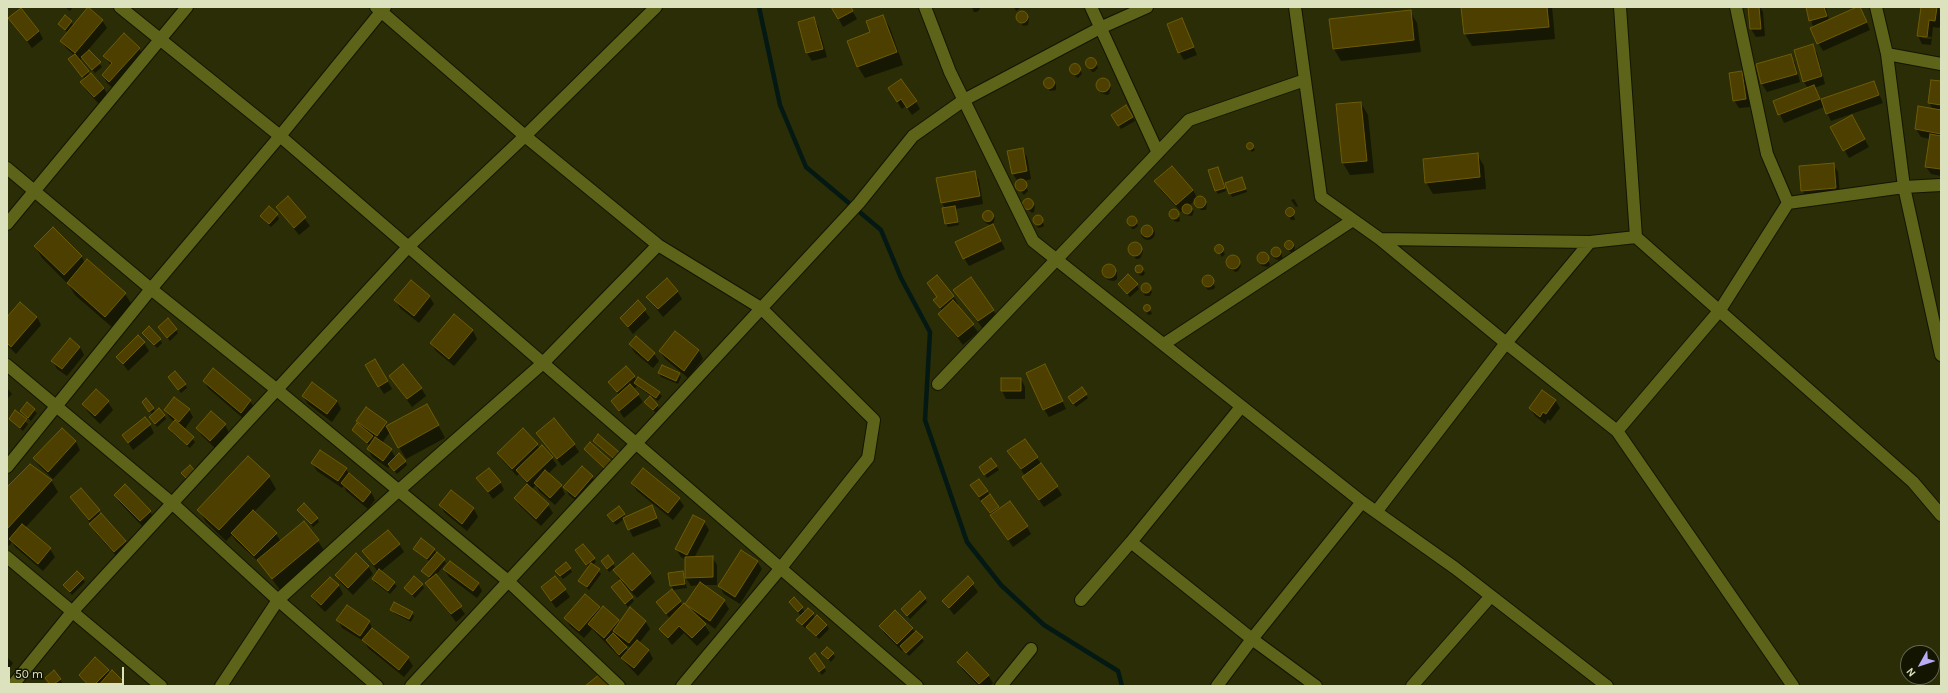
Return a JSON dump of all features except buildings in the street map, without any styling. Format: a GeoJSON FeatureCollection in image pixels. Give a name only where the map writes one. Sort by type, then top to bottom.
{"type":"FeatureCollection","features":[{"type":"Feature","properties":{"kind":"street"},"geometry":{"type":"LineString","coordinates":[[120,7],[159,40],[280,136],[917,686]]}},
{"type":"Feature","properties":{"kind":"street"},"geometry":{"type":"LineString","coordinates":[[7,224],[187,7]]}},
{"type":"Feature","properties":{"kind":"street"},"geometry":{"type":"LineString","coordinates":[[12,686],[72,612],[409,246],[525,136],[656,7]]}},
{"type":"Feature","properties":{"kind":"street"},"geometry":{"type":"LineString","coordinates":[[925,7],[950,72],[1033,241],[1057,258],[1240,407],[1362,502],[1491,596],[1607,686]]}},
{"type":"Feature","properties":{"kind":"street"},"geometry":{"type":"LineString","coordinates":[[1091,7],[1158,153]]}},
{"type":"Feature","properties":{"kind":"street"},"geometry":{"type":"LineString","coordinates":[[411,686],[850,213],[913,136],[964,100],[1100,28],[1147,7]]}},
{"type":"Feature","properties":{"kind":"street"},"geometry":{"type":"LineString","coordinates":[[1294,7],[1321,197],[1380,239],[1617,432],[1793,686]]}},
{"type":"Feature","properties":{"kind":"street"},"geometry":{"type":"LineString","coordinates":[[1620,7],[1636,237],[1913,482],[1941,515]]}},
{"type":"Feature","properties":{"kind":"street"},"geometry":{"type":"LineString","coordinates":[[1736,7],[1767,154],[1788,203]]}},
{"type":"Feature","properties":{"kind":"street"},"geometry":{"type":"LineString","coordinates":[[1876,7],[1887,54],[1904,187],[1941,355]]}},
{"type":"Feature","properties":{"kind":"street"},"geometry":{"type":"LineString","coordinates":[[7,466],[151,289],[280,136],[381,9],[525,136],[658,245],[761,308],[874,420],[868,458],[780,569],[682,686]]}},
{"type":"Feature","properties":{"kind":"street"},"geometry":{"type":"LineString","coordinates":[[1887,54],[1941,64]]}},
{"type":"Feature","properties":{"kind":"street"},"geometry":{"type":"LineString","coordinates":[[938,384],[1189,120],[1305,80]]}},
{"type":"Feature","properties":{"kind":"street"},"geometry":{"type":"LineString","coordinates":[[7,168],[151,289],[276,389],[508,581],[619,686]]}},
{"type":"Feature","properties":{"kind":"street"},"geometry":{"type":"LineString","coordinates":[[1617,432],[1720,310],[1788,203],[1904,187],[1941,185]]}},
{"type":"Feature","properties":{"kind":"street"},"geometry":{"type":"LineString","coordinates":[[1164,344],[1353,220]]}},
{"type":"Feature","properties":{"kind":"street"},"geometry":{"type":"LineString","coordinates":[[1380,239],[1590,242],[1636,237]]}},
{"type":"Feature","properties":{"kind":"street"},"geometry":{"type":"LineString","coordinates":[[1376,512],[1506,343],[1590,242]]}},
{"type":"Feature","properties":{"kind":"street"},"geometry":{"type":"LineString","coordinates":[[221,686],[278,600],[398,491],[543,363],[658,245]]}},
{"type":"Feature","properties":{"kind":"street"},"geometry":{"type":"LineString","coordinates":[[7,365],[172,503],[278,600],[377,686]]}},
{"type":"Feature","properties":{"kind":"street"},"geometry":{"type":"LineString","coordinates":[[1082,600],[1240,407]]}},
{"type":"Feature","properties":{"kind":"street"},"geometry":{"type":"LineString","coordinates":[[1216,686],[1362,502]]}},
{"type":"Feature","properties":{"kind":"street"},"geometry":{"type":"LineString","coordinates":[[1131,542],[1252,639],[1316,686]]}},
{"type":"Feature","properties":{"kind":"street"},"geometry":{"type":"LineString","coordinates":[[7,557],[162,686]]}},
{"type":"Feature","properties":{"kind":"street"},"geometry":{"type":"LineString","coordinates":[[1412,686],[1491,596]]}},
{"type":"Feature","properties":{"kind":"street"},"geometry":{"type":"LineString","coordinates":[[1001,686],[1031,649]]}},
{"type":"Feature","properties":{"kind":"waterway"},"geometry":{"type":"LineString","coordinates":[[759,7],[780,105],[806,167],[881,230],[901,278],[930,332],[925,420],[967,542],[1001,585],[1044,625],[1118,671],[1122,686]]}}]}
